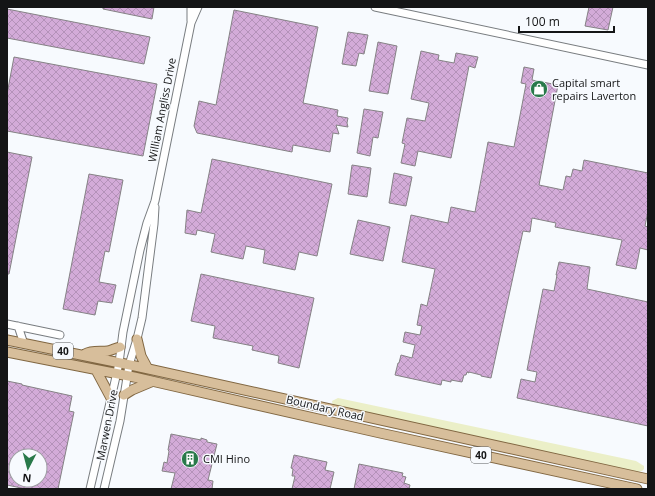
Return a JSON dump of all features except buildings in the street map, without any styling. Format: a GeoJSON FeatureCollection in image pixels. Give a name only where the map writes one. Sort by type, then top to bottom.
{"type":"FeatureCollection","features":[{"type":"Feature","properties":{"kind":"main road"},"geometry":{"type":"LineString","coordinates":[[137,339],[141,356],[148,369]]}},
{"type":"Feature","properties":{"kind":"main road","name":"Boundary Road"},"geometry":{"type":"LineString","coordinates":[[7,340],[325,407],[648,479]]}},
{"type":"Feature","properties":{"kind":"main road"},"geometry":{"type":"LineString","coordinates":[[82,355],[90,352],[108,351],[120,347]]}},
{"type":"Feature","properties":{"kind":"main road","name":"Boundary Road"},"geometry":{"type":"LineString","coordinates":[[7,352],[127,376],[637,489]]}},
{"type":"Feature","properties":{"kind":"main road"},"geometry":{"type":"LineString","coordinates":[[96,370],[111,398]]}},
{"type":"Feature","properties":{"kind":"main road"},"geometry":{"type":"LineString","coordinates":[[124,395],[151,382]]}},
{"type":"Feature","properties":{"kind":"main road"},"geometry":{"type":"LineString","coordinates":[[324,420],[325,407]]}},
{"type":"Feature","properties":{"kind":"main road"},"geometry":{"type":"LineString","coordinates":[[641,489],[648,482]]}},
{"type":"Feature","properties":{"kind":"street","name":"William Angliss Drive"},"geometry":{"type":"LineString","coordinates":[[116,374],[130,297],[147,224],[155,201],[191,23],[192,7]]}},
{"type":"Feature","properties":{"kind":"street","name":"William Angliss Drive"},"geometry":{"type":"LineString","coordinates":[[191,23],[198,7]]}},
{"type":"Feature","properties":{"kind":"street"},"geometry":{"type":"LineString","coordinates":[[376,7],[648,65]]}},
{"type":"Feature","properties":{"kind":"street","name":"William Angliss Drive"},"geometry":{"type":"LineString","coordinates":[[129,365],[137,339],[145,300],[154,224],[155,201]]}},
{"type":"Feature","properties":{"kind":"street"},"geometry":{"type":"LineString","coordinates":[[130,297],[145,300]]}},
{"type":"Feature","properties":{"kind":"street"},"geometry":{"type":"LineString","coordinates":[[7,324],[60,335]]}},
{"type":"Feature","properties":{"kind":"street"},"geometry":{"type":"LineString","coordinates":[[18,326],[24,344]]}},
{"type":"Feature","properties":{"kind":"street","name":"Marwen Drive"},"geometry":{"type":"LineString","coordinates":[[104,489],[118,428],[129,365]]}},
{"type":"Feature","properties":{"kind":"street","name":"Marwen Drive"},"geometry":{"type":"LineString","coordinates":[[90,489],[116,374]]}},
{"type":"Feature","properties":{"kind":"green space"},"geometry":{"type":"Polygon","coordinates":[[[338,398],[636,461],[644,466],[644,469],[637,472],[333,406],[332,401],[338,398]]]}},
{"type":"Feature","properties":{"kind":"place","name":"Capital smart repairs Laverton"},"geometry":{"type":"Point","coordinates":[539,89]}},
{"type":"Feature","properties":{"kind":"place","name":"CMI Hino"},"geometry":{"type":"Point","coordinates":[190,459]}}]}
